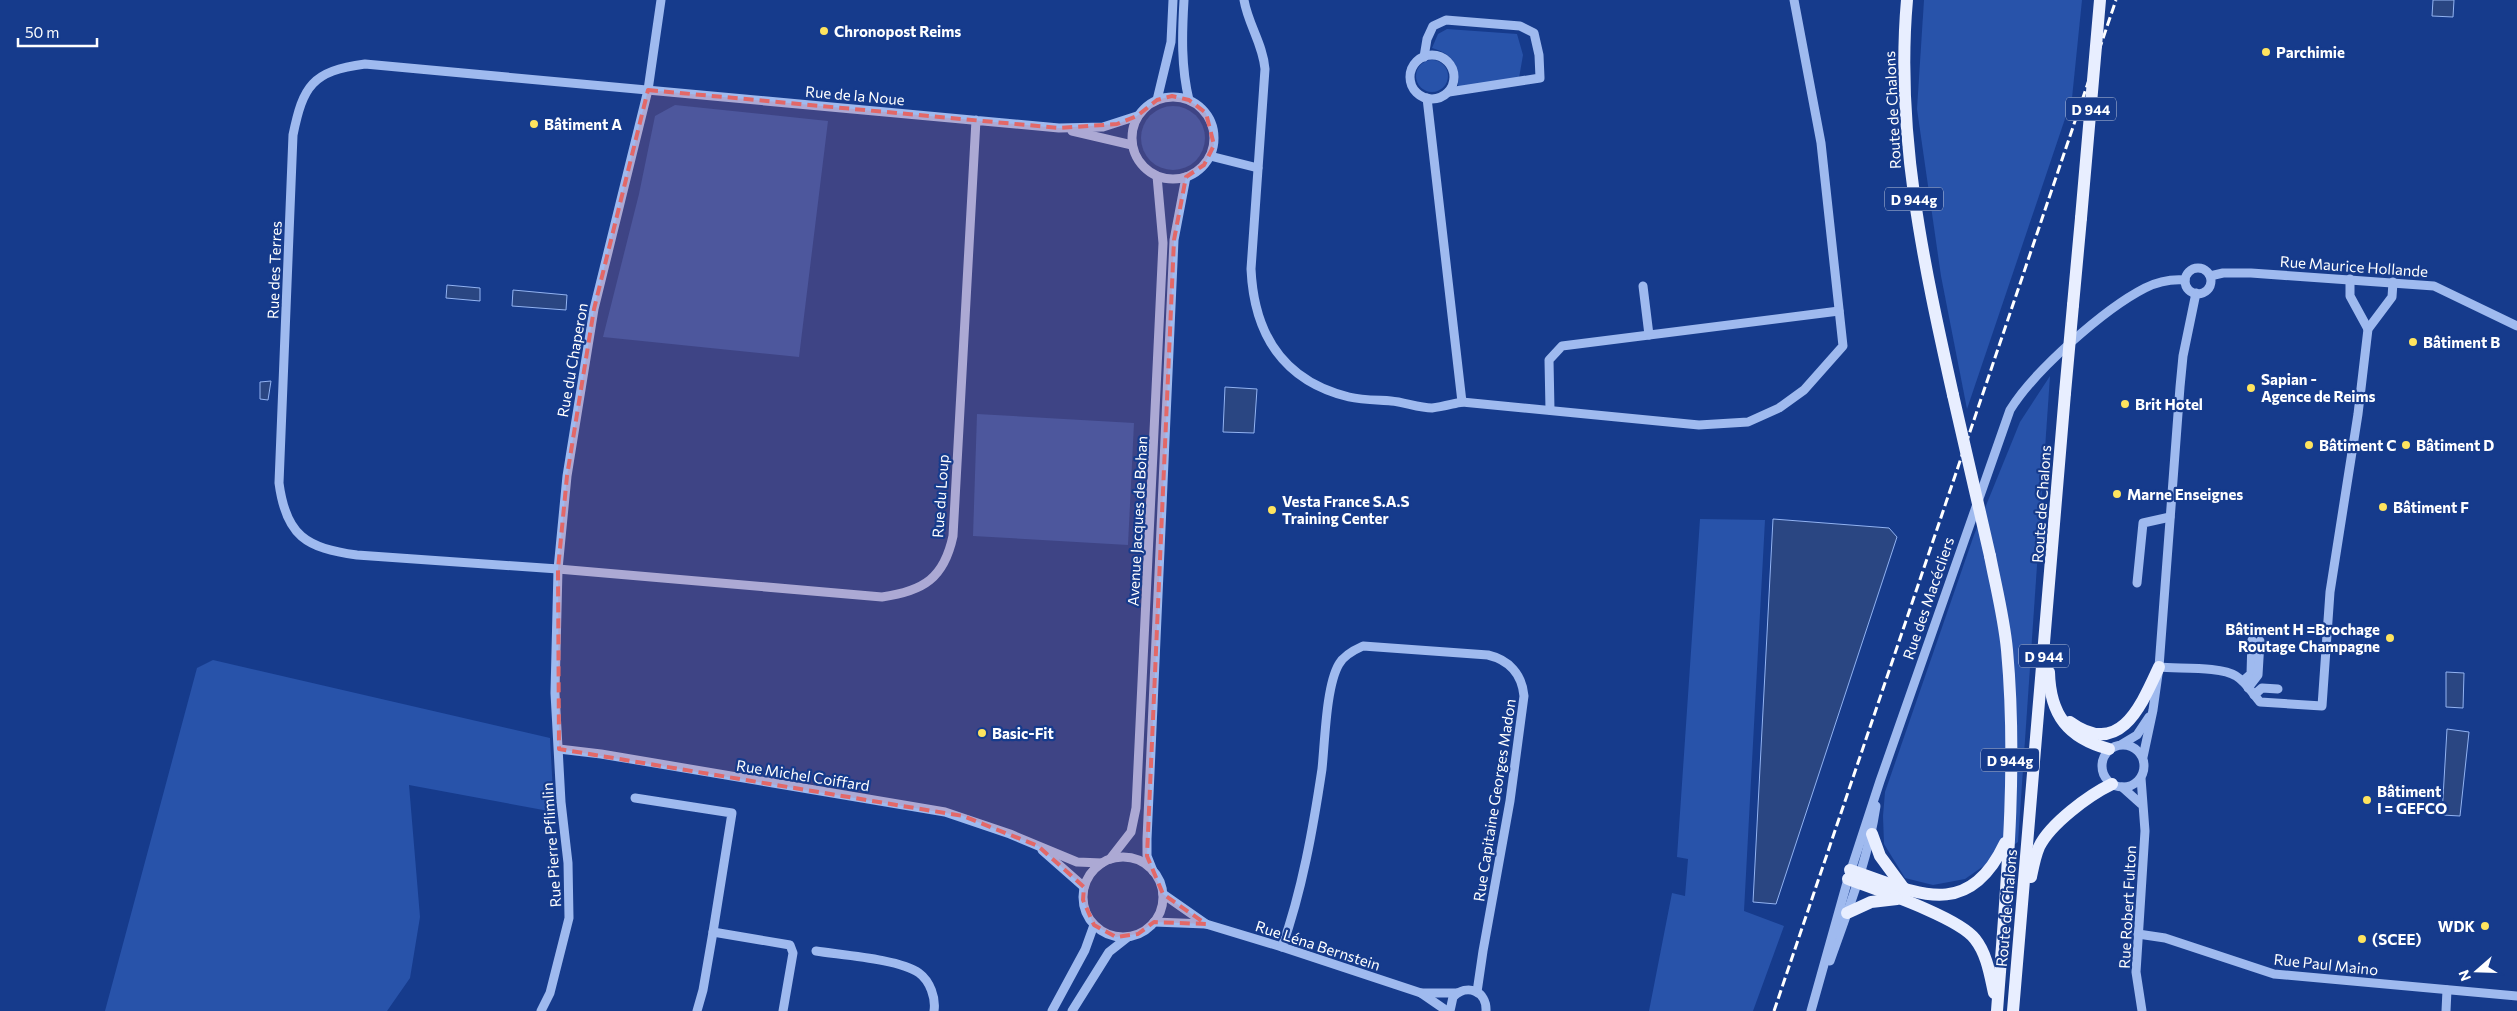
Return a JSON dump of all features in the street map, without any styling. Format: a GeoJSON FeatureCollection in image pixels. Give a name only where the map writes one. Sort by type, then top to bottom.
{"type":"FeatureCollection","features":[{"type":"Feature","properties":{"kind":"main road","name":"Route de Chalons"},"geometry":{"type":"LineString","coordinates":[[1907,0],[1904,68],[1914,206],[1925,272],[1990,556],[2007,650],[2010,720],[2008,836],[1997,1007]]}},
{"type":"Feature","properties":{"kind":"main road","name":"Route de Chalons"},"geometry":{"type":"LineString","coordinates":[[2013,1011],[2100,0]]}},
{"type":"Feature","properties":{"kind":"main road"},"geometry":{"type":"LineString","coordinates":[[2055,537],[2049,675],[2051,696],[2057,712],[2066,727],[2076,736],[2091,744],[2109,749]]}},
{"type":"Feature","properties":{"kind":"main road"},"geometry":{"type":"LineString","coordinates":[[2057,712],[2072,724],[2093,734],[2103,735],[2119,729],[2128,723],[2144,701],[2159,667]]}},
{"type":"Feature","properties":{"kind":"main road"},"geometry":{"type":"LineString","coordinates":[[2021,918],[2039,847],[2047,835],[2096,793],[2117,786]]}},
{"type":"Feature","properties":{"kind":"main road"},"geometry":{"type":"LineString","coordinates":[[1872,834],[1880,856],[1902,894]]}},
{"type":"Feature","properties":{"kind":"main road"},"geometry":{"type":"LineString","coordinates":[[1847,913],[1871,902],[1902,894],[1939,897],[1972,885],[1988,872],[2008,836]]}},
{"type":"Feature","properties":{"kind":"main road"},"geometry":{"type":"LineString","coordinates":[[1854,877],[1902,894],[1968,931],[1984,953],[1997,1007]]}},
{"type":"Feature","properties":{"kind":"street","name":"Rue du Chaperon"},"geometry":{"type":"LineString","coordinates":[[558,732],[556,685],[558,569],[567,476],[594,309],[648,90],[661,0]]}},
{"type":"Feature","properties":{"kind":"street"},"geometry":{"type":"LineString","coordinates":[[1157,100],[1171,42],[1173,0]]}},
{"type":"Feature","properties":{"kind":"street"},"geometry":{"type":"LineString","coordinates":[[1184,0],[1182,39],[1185,83],[1189,100]]}},
{"type":"Feature","properties":{"kind":"street"},"geometry":{"type":"LineString","coordinates":[[1244,0],[1246,12],[1264,56],[1251,270],[1252,293],[1266,337],[1282,358],[1304,377],[1349,397],[1432,408],[1462,402],[1699,425],[1748,422],[1778,408],[1804,390],[1843,346],[1821,143],[1794,0]]}},
{"type":"Feature","properties":{"kind":"street"},"geometry":{"type":"LineString","coordinates":[[1424,57],[1427,39],[1433,26],[1446,20],[1520,26],[1534,33],[1539,56],[1540,78],[1449,92],[1439,98],[1427,98],[1415,90],[1410,76],[1416,63],[1424,57],[1438,56],[1450,64],[1454,78],[1449,92]]}},
{"type":"Feature","properties":{"kind":"street","name":"Rue des Terres"},"geometry":{"type":"LineString","coordinates":[[558,569],[334,552],[312,546],[300,535],[287,517],[279,483],[293,136],[299,104],[311,85],[326,73],[365,64],[648,90]]}},
{"type":"Feature","properties":{"kind":"street","name":"Rue de la Noue"},"geometry":{"type":"LineString","coordinates":[[648,90],[1059,128]]}},
{"type":"Feature","properties":{"kind":"street"},"geometry":{"type":"LineString","coordinates":[[1172,96],[1189,100],[1206,113],[1212,123],[1214,145],[1210,156],[1196,173],[1186,178],[1166,179],[1157,176],[1140,164],[1132,145],[1132,130],[1137,116],[1148,104],[1157,100],[1172,96]]}},
{"type":"Feature","properties":{"kind":"street"},"geometry":{"type":"LineString","coordinates":[[1427,98],[1462,402]]}},
{"type":"Feature","properties":{"kind":"street"},"geometry":{"type":"LineString","coordinates":[[1059,128],[1103,127],[1137,116]]}},
{"type":"Feature","properties":{"kind":"street","name":"Rue du Loup"},"geometry":{"type":"LineString","coordinates":[[558,569],[882,597],[903,594],[921,587],[938,573],[949,554],[953,536],[976,120]]}},
{"type":"Feature","properties":{"kind":"street"},"geometry":{"type":"LineString","coordinates":[[1059,128],[1132,145]]}},
{"type":"Feature","properties":{"kind":"street"},"geometry":{"type":"LineString","coordinates":[[1210,156],[1258,168]]}},
{"type":"Feature","properties":{"kind":"street","name":"Avenue Jacques de Bohan"},"geometry":{"type":"LineString","coordinates":[[1106,861],[1131,832],[1136,808],[1163,243],[1157,176]]}},
{"type":"Feature","properties":{"kind":"street","name":"Avenue Jacques de Bohan"},"geometry":{"type":"LineString","coordinates":[[1153,871],[1148,856],[1150,791],[1174,240],[1186,178]]}},
{"type":"Feature","properties":{"kind":"street"},"geometry":{"type":"LineString","coordinates":[[2199,268],[2205,269],[2210,276],[2211,282],[2207,290],[2196,294],[2190,290],[2185,280],[2190,271],[2199,268]]}},
{"type":"Feature","properties":{"kind":"street","name":"Rue Maurice Hollande"},"geometry":{"type":"LineString","coordinates":[[2210,276],[2223,273],[2250,273],[2434,286],[2517,326]]}},
{"type":"Feature","properties":{"kind":"street"},"geometry":{"type":"LineString","coordinates":[[2350,279],[2350,296],[2368,329]]}},
{"type":"Feature","properties":{"kind":"street","name":"Rue des Macécliers"},"geometry":{"type":"LineString","coordinates":[[1812,1011],[1854,877],[1880,781],[2010,410],[2028,383],[2058,355],[2116,307],[2145,288],[2163,281],[2185,280]]}},
{"type":"Feature","properties":{"kind":"street"},"geometry":{"type":"LineString","coordinates":[[2159,667],[2234,674],[2260,702],[2322,706],[2330,592],[2358,414],[2368,329],[2392,297],[2393,282]]}},
{"type":"Feature","properties":{"kind":"street"},"geometry":{"type":"LineString","coordinates":[[1643,286],[1650,335]]}},
{"type":"Feature","properties":{"kind":"street"},"geometry":{"type":"LineString","coordinates":[[2117,786],[2132,785],[2141,778],[2145,768],[2143,757],[2153,710],[2159,667],[2183,356],[2196,294]]}},
{"type":"Feature","properties":{"kind":"street"},"geometry":{"type":"LineString","coordinates":[[1550,410],[1549,360],[1562,346],[1839,311]]}},
{"type":"Feature","properties":{"kind":"street"},"geometry":{"type":"LineString","coordinates":[[2137,583],[2144,523],[2170,516]]}},
{"type":"Feature","properties":{"kind":"street"},"geometry":{"type":"LineString","coordinates":[[2248,688],[2258,675],[2256,640]]}},
{"type":"Feature","properties":{"kind":"street","name":"Rue Capitaine Georges Madon"},"geometry":{"type":"LineString","coordinates":[[1282,947],[1290,925],[1307,855],[1322,769],[1332,686],[1339,663],[1353,650],[1363,646],[1488,655],[1499,658],[1514,668],[1523,685],[1524,696],[1510,801],[1483,951],[1478,992]]}},
{"type":"Feature","properties":{"kind":"street"},"geometry":{"type":"LineString","coordinates":[[2248,688],[2278,689]]}},
{"type":"Feature","properties":{"kind":"street"},"geometry":{"type":"LineString","coordinates":[[2141,804],[2104,776],[2102,759],[2109,749],[2137,735],[2153,710]]}},
{"type":"Feature","properties":{"kind":"street","name":"Rue Pierre Pflimlin"},"geometry":{"type":"LineString","coordinates":[[541,1011],[550,994],[569,918],[568,863],[561,802],[558,732]]}},
{"type":"Feature","properties":{"kind":"street"},"geometry":{"type":"LineString","coordinates":[[2122,744],[2135,747],[2143,757]]}},
{"type":"Feature","properties":{"kind":"street","name":"Rue Michel Coiffard"},"geometry":{"type":"LineString","coordinates":[[559,749],[601,754],[944,812],[962,816],[1077,862],[1106,861]]}},
{"type":"Feature","properties":{"kind":"street","name":"Rue Robert Fulton"},"geometry":{"type":"LineString","coordinates":[[2141,778],[2141,804],[2145,831],[2136,972],[2142,1011]]}},
{"type":"Feature","properties":{"kind":"street","name":"Rue des Macécliers"},"geometry":{"type":"LineString","coordinates":[[1812,1011],[1847,913],[1854,877],[1872,834],[1880,781]]}},
{"type":"Feature","properties":{"kind":"street"},"geometry":{"type":"LineString","coordinates":[[635,798],[732,813],[704,990],[697,1011]]}},
{"type":"Feature","properties":{"kind":"street","name":"Rue Michel Coiffard"},"geometry":{"type":"LineString","coordinates":[[1038,846],[1084,887]]}},
{"type":"Feature","properties":{"kind":"street"},"geometry":{"type":"LineString","coordinates":[[1072,1011],[1109,952],[1128,937],[1147,929],[1154,922],[1161,909],[1163,894],[1160,882],[1153,871],[1144,863],[1133,858],[1106,861],[1094,869],[1084,887],[1083,900],[1086,913],[1094,924],[1104,932],[1128,937]]}},
{"type":"Feature","properties":{"kind":"street"},"geometry":{"type":"LineString","coordinates":[[1163,894],[1206,924]]}},
{"type":"Feature","properties":{"kind":"street"},"geometry":{"type":"LineString","coordinates":[[1154,922],[1206,924]]}},
{"type":"Feature","properties":{"kind":"street"},"geometry":{"type":"LineString","coordinates":[[1052,1011],[1085,950],[1094,924]]}},
{"type":"Feature","properties":{"kind":"street","name":"Rue Léna Bernstein"},"geometry":{"type":"LineString","coordinates":[[1206,924],[1421,993],[1446,1011]]}},
{"type":"Feature","properties":{"kind":"street"},"geometry":{"type":"LineString","coordinates":[[713,932],[790,945],[793,953],[783,1011]]}},
{"type":"Feature","properties":{"kind":"street","name":"Rue Paul Maino"},"geometry":{"type":"LineString","coordinates":[[2138,934],[2165,938],[2274,974],[2517,996]]}},
{"type":"Feature","properties":{"kind":"street"},"geometry":{"type":"LineString","coordinates":[[816,951],[882,962],[918,972],[926,979],[932,990],[934,1011]]}},
{"type":"Feature","properties":{"kind":"street","name":"Rue Léna Bernstein"},"geometry":{"type":"LineString","coordinates":[[1421,993],[1457,993],[1468,990],[1478,992]]}},
{"type":"Feature","properties":{"kind":"street"},"geometry":{"type":"LineString","coordinates":[[2446,1011],[2447,990]]}},
{"type":"Feature","properties":{"kind":"street"},"geometry":{"type":"LineString","coordinates":[[1478,992],[1484,998],[1486,1011]]}},
{"type":"Feature","properties":{"kind":"street"},"geometry":{"type":"LineString","coordinates":[[1450,1011],[1451,1003],[1457,993]]}},
{"type":"Feature","properties":{"kind":"highlighted area"},"geometry":{"type":"Polygon","coordinates":[[[648,90],[1059,128],[1117,124],[1137,116],[1157,100],[1172,96],[1189,100],[1206,113],[1214,145],[1204,165],[1186,177],[1174,240],[1147,856],[1163,894],[1206,924],[1154,922],[1138,934],[1116,937],[1094,925],[1083,900],[1084,887],[1038,846],[963,816],[559,749],[558,569],[567,476],[594,309],[648,90]]]}},
{"type":"Feature","properties":{"kind":"shaded area"},"geometry":{"type":"Polygon","coordinates":[[[1924,0],[2082,0],[2072,98],[1967,409],[1941,276],[1917,109],[1924,0]]]}},
{"type":"Feature","properties":{"kind":"shaded area"},"geometry":{"type":"Polygon","coordinates":[[[2433,0],[2454,0],[2453,17],[2432,16],[2433,0]]]}},
{"type":"Feature","properties":{"kind":"shaded area"},"geometry":{"type":"Polygon","coordinates":[[[1447,29],[1517,34],[1523,55],[1519,78],[1458,87],[1458,72],[1454,62],[1439,50],[1432,48],[1438,34],[1447,29]]]}},
{"type":"Feature","properties":{"kind":"shaded area"},"geometry":{"type":"Polygon","coordinates":[[[1432,60],[1443,65],[1448,76],[1443,87],[1432,92],[1421,87],[1416,76],[1421,65],[1432,60]]]}},
{"type":"Feature","properties":{"kind":"shaded area"},"geometry":{"type":"Polygon","coordinates":[[[675,105],[828,121],[799,357],[603,337],[639,194],[655,116],[675,105]]]}},
{"type":"Feature","properties":{"kind":"shaded area"},"geometry":{"type":"Polygon","coordinates":[[[1167,106],[1179,106],[1196,115],[1203,126],[1205,138],[1203,150],[1196,161],[1179,170],[1167,170],[1155,165],[1146,156],[1141,144],[1141,132],[1146,120],[1155,111],[1167,106]]]}},
{"type":"Feature","properties":{"kind":"shaded area"},"geometry":{"type":"Polygon","coordinates":[[[447,285],[480,288],[480,301],[446,298],[447,285]]]}},
{"type":"Feature","properties":{"kind":"shaded area"},"geometry":{"type":"Polygon","coordinates":[[[513,290],[567,295],[566,310],[512,306],[513,290]]]}},
{"type":"Feature","properties":{"kind":"shaded area"},"geometry":{"type":"Polygon","coordinates":[[[2050,376],[2018,842],[1965,879],[1933,885],[1905,878],[1884,844],[1883,816],[1885,792],[1974,535],[2020,422],[2050,376]]]}},
{"type":"Feature","properties":{"kind":"shaded area"},"geometry":{"type":"Polygon","coordinates":[[[271,381],[268,400],[260,399],[260,382],[271,381]]]}},
{"type":"Feature","properties":{"kind":"shaded area"},"geometry":{"type":"Polygon","coordinates":[[[1225,387],[1257,389],[1254,433],[1223,432],[1225,387]]]}},
{"type":"Feature","properties":{"kind":"shaded area"},"geometry":{"type":"Polygon","coordinates":[[[977,414],[1134,423],[1128,545],[973,536],[977,414]]]}},
{"type":"Feature","properties":{"kind":"shaded area"},"geometry":{"type":"Polygon","coordinates":[[[1700,519],[1765,520],[1744,911],[1784,926],[1753,1011],[1649,1011],[1672,893],[1685,896],[1688,859],[1677,857],[1700,519]]]}},
{"type":"Feature","properties":{"kind":"shaded area"},"geometry":{"type":"Polygon","coordinates":[[[1773,519],[1889,528],[1897,537],[1776,904],[1753,902],[1773,519]]]}},
{"type":"Feature","properties":{"kind":"shaded area"},"geometry":{"type":"Polygon","coordinates":[[[213,660],[550,738],[554,812],[409,785],[420,917],[410,978],[387,1011],[105,1011],[197,668],[213,660]]]}},
{"type":"Feature","properties":{"kind":"shaded area"},"geometry":{"type":"Polygon","coordinates":[[[2446,672],[2464,673],[2463,708],[2446,707],[2446,672]]]}},
{"type":"Feature","properties":{"kind":"shaded area"},"geometry":{"type":"Polygon","coordinates":[[[2447,729],[2469,732],[2460,816],[2442,815],[2447,729]]]}},
{"type":"Feature","properties":{"kind":"railway"},"geometry":{"type":"LineString","coordinates":[[1774,1011],[2116,0]]}},
{"type":"Feature","properties":{"kind":"place","name":"Chronopost Reims"},"geometry":{"type":"Point","coordinates":[824,31]}},
{"type":"Feature","properties":{"kind":"place","name":"Parchimie"},"geometry":{"type":"Point","coordinates":[2266,52]}},
{"type":"Feature","properties":{"kind":"place","name":"Bâtiment A"},"geometry":{"type":"Point","coordinates":[534,124]}},
{"type":"Feature","properties":{"kind":"place","name":"Bâtiment B"},"geometry":{"type":"Point","coordinates":[2413,342]}},
{"type":"Feature","properties":{"kind":"place","name":"Sapian - Agence de Reims"},"geometry":{"type":"Point","coordinates":[2251,388]}},
{"type":"Feature","properties":{"kind":"place","name":"Brit Hotel"},"geometry":{"type":"Point","coordinates":[2125,404]}},
{"type":"Feature","properties":{"kind":"place","name":"Bâtiment C"},"geometry":{"type":"Point","coordinates":[2309,445]}},
{"type":"Feature","properties":{"kind":"place","name":"Bâtiment D"},"geometry":{"type":"Point","coordinates":[2406,445]}},
{"type":"Feature","properties":{"kind":"place","name":"Marne Enseignes"},"geometry":{"type":"Point","coordinates":[2117,494]}},
{"type":"Feature","properties":{"kind":"place","name":"Bâtiment F"},"geometry":{"type":"Point","coordinates":[2383,507]}},
{"type":"Feature","properties":{"kind":"place","name":"Vesta France S.A.S Training Center"},"geometry":{"type":"Point","coordinates":[1272,510]}},
{"type":"Feature","properties":{"kind":"place","name":"Bâtiment H =Brochage Routage Champagne"},"geometry":{"type":"Point","coordinates":[2390,638]}},
{"type":"Feature","properties":{"kind":"place","name":"Basic-Fit"},"geometry":{"type":"Point","coordinates":[982,733]}},
{"type":"Feature","properties":{"kind":"place","name":"Bâtiment I = GEFCO"},"geometry":{"type":"Point","coordinates":[2367,800]}},
{"type":"Feature","properties":{"kind":"place","name":"WDK"},"geometry":{"type":"Point","coordinates":[2485,926]}},
{"type":"Feature","properties":{"kind":"place","name":"(SCEE)"},"geometry":{"type":"Point","coordinates":[2362,939]}}]}
